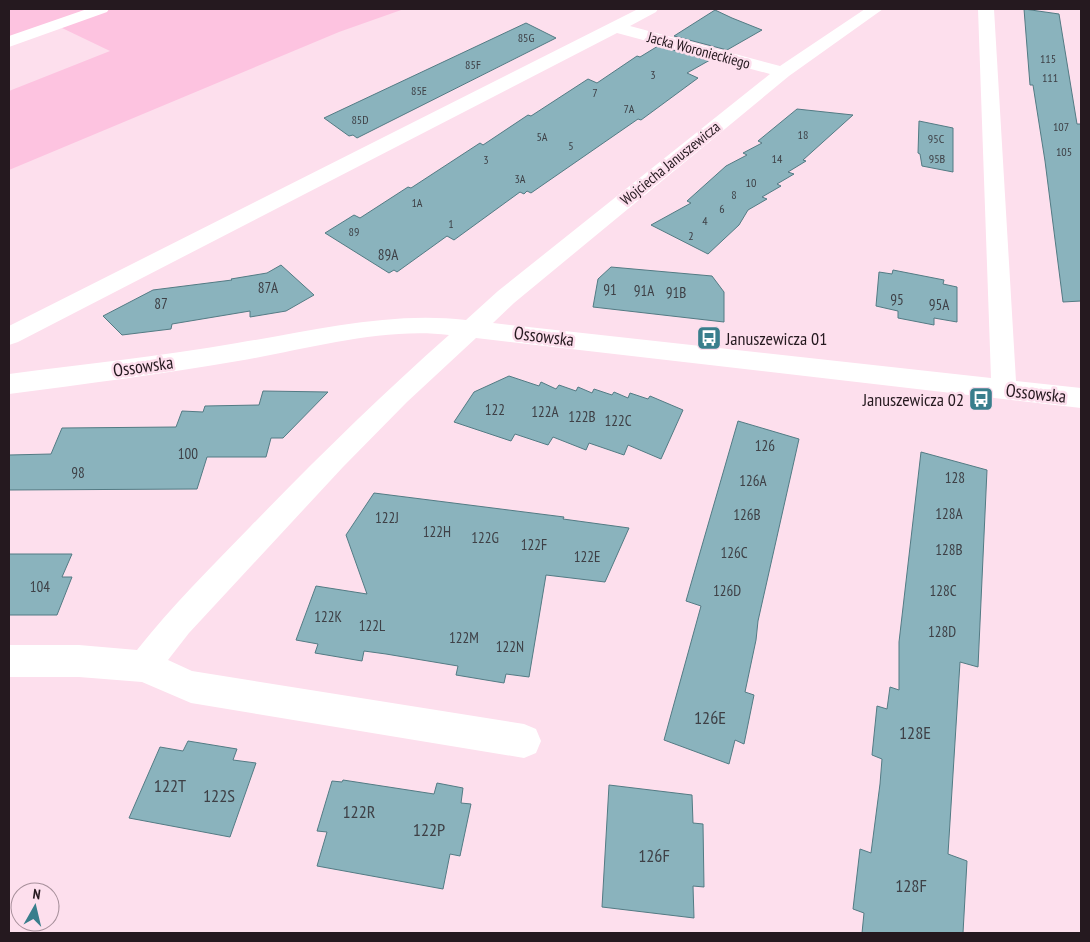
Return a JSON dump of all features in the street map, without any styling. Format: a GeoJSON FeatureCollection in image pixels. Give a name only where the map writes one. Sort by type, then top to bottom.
{"type":"FeatureCollection","features":[{"type":"Feature","properties":{"kind":"street"},"geometry":{"type":"LineString","coordinates":[[9,42],[101,9]]}},
{"type":"Feature","properties":{"kind":"street"},"geometry":{"type":"LineString","coordinates":[[9,336],[650,9]]}},
{"type":"Feature","properties":{"kind":"street","name":"Wojciecha Januszewicza"},"geometry":{"type":"LineString","coordinates":[[144,666],[178,623],[333,459],[398,395],[506,297],[783,72],[875,9]]}},
{"type":"Feature","properties":{"kind":"street"},"geometry":{"type":"LineString","coordinates":[[986,9],[1004,389]]}},
{"type":"Feature","properties":{"kind":"street","name":"Jacka Woronieckiego"},"geometry":{"type":"LineString","coordinates":[[615,27],[783,72]]}},
{"type":"Feature","properties":{"kind":"street","name":"Ossowska"},"geometry":{"type":"LineString","coordinates":[[9,384],[236,353],[396,326],[438,325],[1081,398]]}},
{"type":"Feature","properties":{"kind":"street"},"geometry":{"type":"LineString","coordinates":[[9,661],[79,661],[144,666],[191,687],[524,741]]}},
{"type":"Feature","properties":{"kind":"shaded area"},"geometry":{"type":"Polygon","coordinates":[[[9,9],[404,9],[339,32],[9,170],[9,91],[110,51],[62,28],[20,34],[9,38],[9,9]]]}},
{"type":"Feature","properties":{"kind":"building"},"geometry":{"type":"Polygon","coordinates":[[[1024,9],[1059,14],[1077,124],[1081,124],[1081,301],[1063,302],[1045,161],[1033,85],[1030,85],[1024,9]]]}},
{"type":"Feature","properties":{"kind":"building"},"geometry":{"type":"Polygon","coordinates":[[[715,10],[762,30],[727,50],[674,36],[715,10]]]}},
{"type":"Feature","properties":{"kind":"building"},"geometry":{"type":"Polygon","coordinates":[[[526,23],[556,38],[357,138],[353,135],[349,136],[324,118],[526,23]]]}},
{"type":"Feature","properties":{"kind":"building"},"geometry":{"type":"Polygon","coordinates":[[[658,46],[710,60],[687,73],[698,78],[641,120],[638,119],[531,193],[527,191],[524,194],[520,192],[454,240],[447,236],[397,272],[394,270],[389,273],[325,233],[354,215],[360,218],[408,187],[411,188],[480,143],[483,145],[528,115],[531,116],[588,79],[597,83],[637,56],[640,57],[658,46]]]}},
{"type":"Feature","properties":{"kind":"building"},"geometry":{"type":"Polygon","coordinates":[[[797,109],[853,115],[803,160],[806,161],[788,172],[794,174],[777,184],[781,186],[762,197],[767,199],[748,210],[739,225],[708,254],[651,225],[691,203],[687,201],[726,166],[747,155],[743,153],[762,143],[758,141],[797,109]]]}},
{"type":"Feature","properties":{"kind":"building"},"geometry":{"type":"Polygon","coordinates":[[[919,121],[953,128],[953,172],[922,166],[920,154],[918,153],[919,121]]]}},
{"type":"Feature","properties":{"kind":"building"},"geometry":{"type":"Polygon","coordinates":[[[281,265],[314,295],[286,311],[250,317],[250,311],[172,324],[171,329],[122,335],[103,316],[153,290],[232,280],[267,273],[281,265]]]}},
{"type":"Feature","properties":{"kind":"building"},"geometry":{"type":"Polygon","coordinates":[[[611,267],[712,276],[724,292],[724,322],[593,307],[598,279],[611,267]]]}},
{"type":"Feature","properties":{"kind":"building"},"geometry":{"type":"Polygon","coordinates":[[[893,270],[944,280],[943,284],[957,287],[957,322],[934,318],[934,325],[898,318],[898,311],[876,306],[879,272],[892,274],[893,270]]]}},
{"type":"Feature","properties":{"kind":"building"},"geometry":{"type":"Polygon","coordinates":[[[509,376],[539,386],[541,382],[556,389],[559,385],[576,391],[578,387],[592,393],[594,389],[612,395],[614,392],[628,398],[630,393],[648,399],[650,396],[683,410],[661,459],[628,445],[624,455],[589,443],[586,450],[553,437],[548,445],[515,434],[511,441],[454,422],[474,392],[509,376]]]}},
{"type":"Feature","properties":{"kind":"building"},"geometry":{"type":"Polygon","coordinates":[[[263,391],[328,392],[283,438],[271,438],[266,457],[207,457],[197,489],[9,490],[9,455],[51,454],[62,428],[176,427],[182,411],[203,412],[205,406],[259,405],[263,391]]]}},
{"type":"Feature","properties":{"kind":"building"},"geometry":{"type":"Polygon","coordinates":[[[738,421],[799,439],[758,621],[745,692],[754,695],[744,744],[735,740],[729,764],[664,740],[701,606],[686,601],[738,421]]]}},
{"type":"Feature","properties":{"kind":"building"},"geometry":{"type":"Polygon","coordinates":[[[921,452],[987,470],[978,667],[960,662],[948,854],[967,861],[963,933],[862,933],[864,913],[853,909],[860,849],[871,853],[880,784],[882,759],[872,755],[877,706],[887,709],[890,687],[899,690],[899,642],[921,452]]]}},
{"type":"Feature","properties":{"kind":"building"},"geometry":{"type":"Polygon","coordinates":[[[374,493],[564,517],[563,519],[629,528],[605,582],[546,575],[529,677],[506,674],[504,683],[456,675],[458,666],[386,654],[364,651],[362,661],[315,653],[318,644],[296,640],[316,586],[367,594],[346,535],[374,493]]]}},
{"type":"Feature","properties":{"kind":"building"},"geometry":{"type":"Polygon","coordinates":[[[9,554],[72,554],[62,577],[72,577],[57,615],[9,615],[9,554]]]}},
{"type":"Feature","properties":{"kind":"building"},"geometry":{"type":"Polygon","coordinates":[[[188,741],[237,749],[233,760],[256,763],[230,837],[129,818],[160,747],[183,751],[188,741]]]}},
{"type":"Feature","properties":{"kind":"building"},"geometry":{"type":"Polygon","coordinates":[[[343,780],[434,794],[437,783],[463,788],[461,803],[471,804],[460,856],[450,854],[443,889],[317,866],[327,832],[317,831],[332,781],[342,782],[343,780]]]}},
{"type":"Feature","properties":{"kind":"building"},"geometry":{"type":"Polygon","coordinates":[[[609,785],[692,795],[693,823],[703,824],[704,887],[693,886],[694,918],[602,907],[609,785]]]}},
{"type":"Feature","properties":{"kind":"place","name":"Januszewicza 01"},"geometry":{"type":"Point","coordinates":[709,338]}},
{"type":"Feature","properties":{"kind":"place","name":"Januszewicza 02"},"geometry":{"type":"Point","coordinates":[981,399]}}]}
